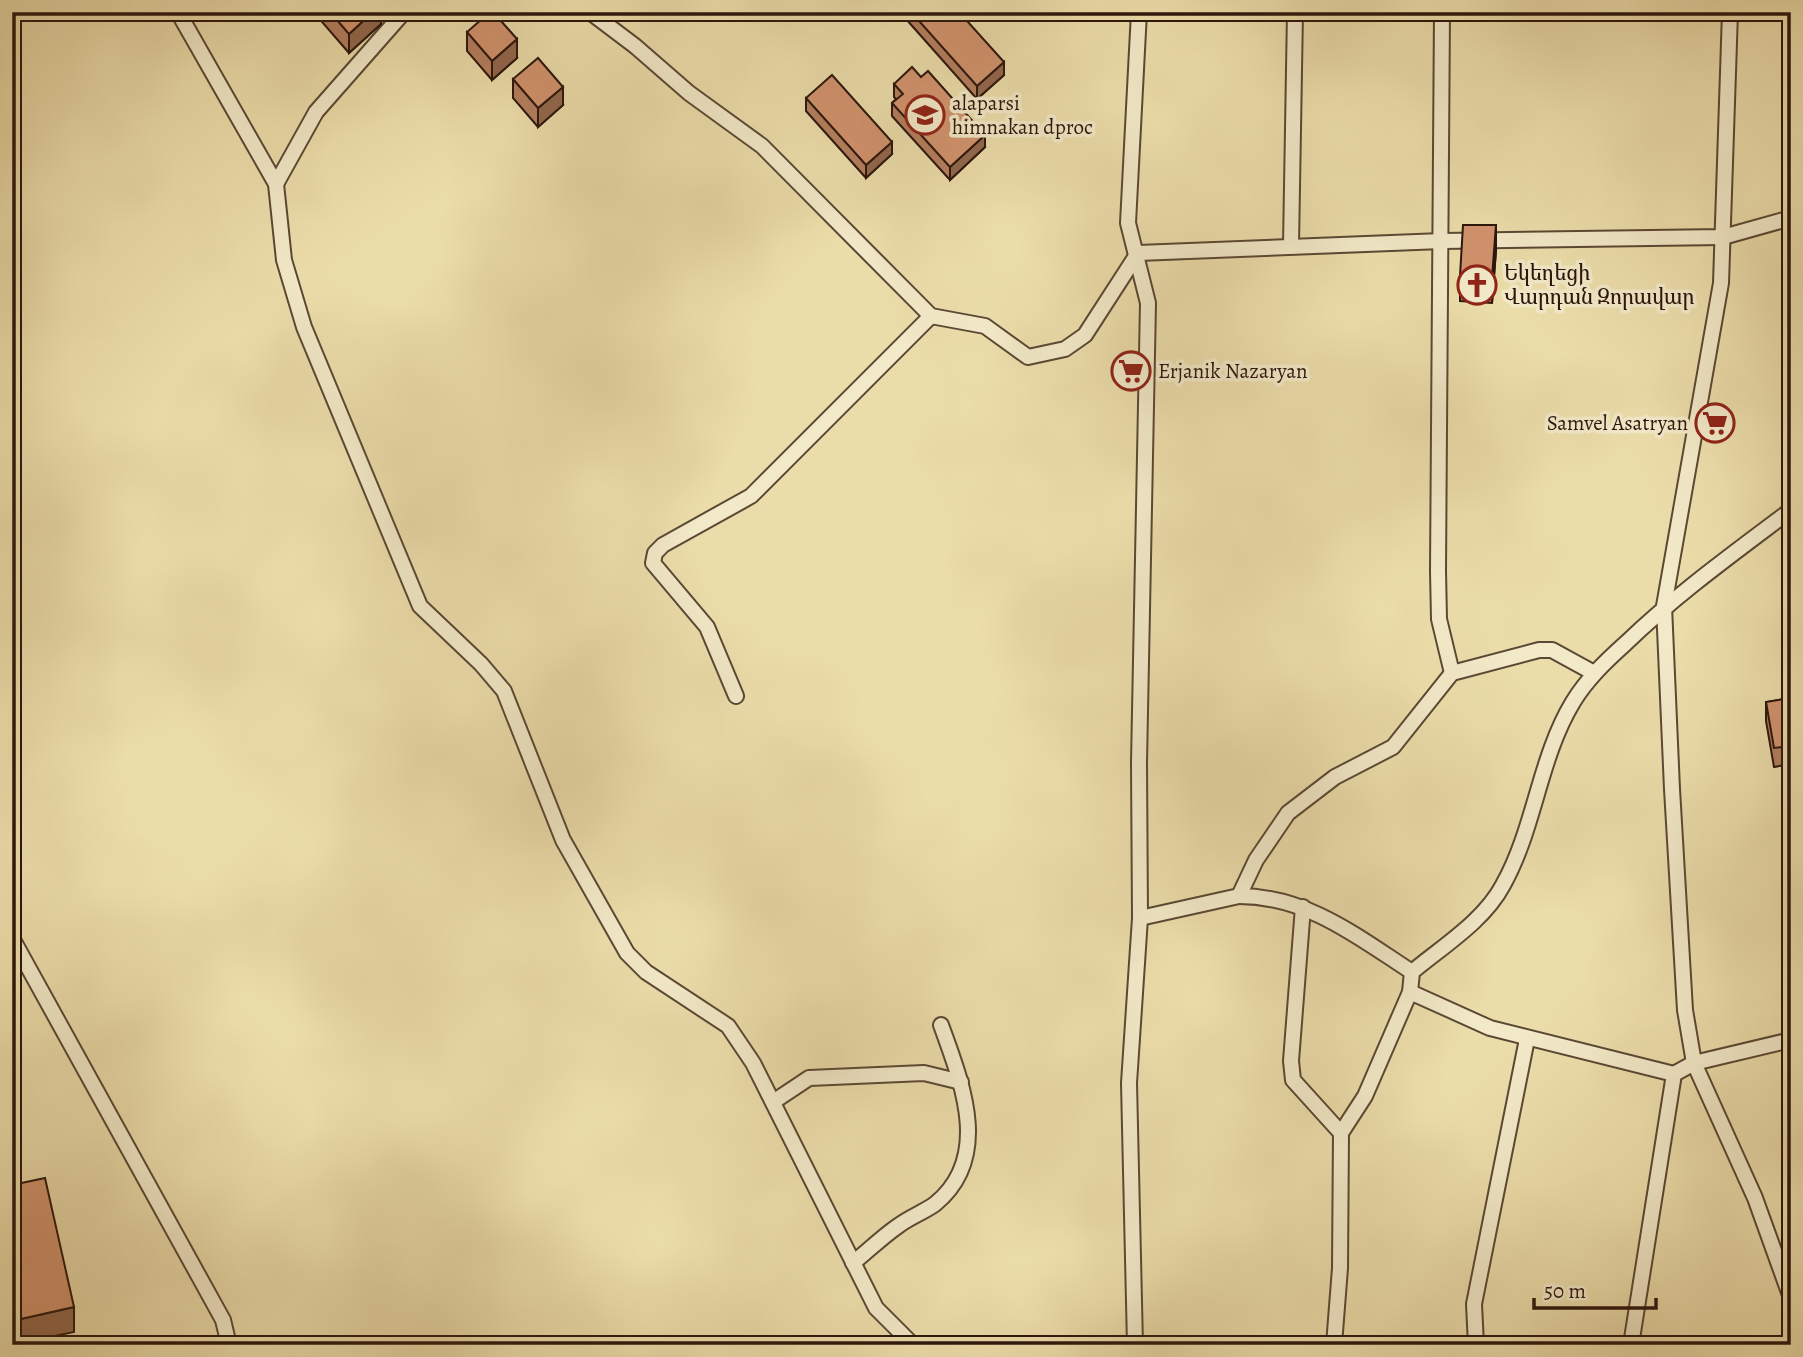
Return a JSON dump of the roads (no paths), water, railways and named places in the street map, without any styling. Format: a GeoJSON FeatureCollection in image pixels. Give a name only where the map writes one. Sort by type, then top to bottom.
{"type":"FeatureCollection","features":[{"type":"Feature","properties":{"kind":"street"},"geometry":{"type":"LineString","coordinates":[[178,12],[275,184],[284,260],[304,327],[420,606],[481,664],[504,691],[563,840],[627,953],[646,972],[728,1026],[753,1063],[876,1308],[913,1345]]}},
{"type":"Feature","properties":{"kind":"street"},"geometry":{"type":"LineString","coordinates":[[275,184],[316,112],[404,12]]}},
{"type":"Feature","properties":{"kind":"street"},"geometry":{"type":"LineString","coordinates":[[590,12],[635,46],[689,93],[762,146],[931,316],[985,326],[1028,357],[1065,349],[1086,335],[1138,253]]}},
{"type":"Feature","properties":{"kind":"street"},"geometry":{"type":"LineString","coordinates":[[1135,1345],[1129,1083],[1140,918],[1139,763],[1148,303],[1138,253],[1128,223],[1139,12]]}},
{"type":"Feature","properties":{"kind":"street"},"geometry":{"type":"LineString","coordinates":[[1292,246],[1295,12]]}},
{"type":"Feature","properties":{"kind":"street"},"geometry":{"type":"LineString","coordinates":[[1442,12],[1439,619],[1452,673]]}},
{"type":"Feature","properties":{"kind":"street"},"geometry":{"type":"LineString","coordinates":[[1730,12],[1721,283],[1664,606],[1685,1010],[1694,1063],[1755,1198],[1791,1298]]}},
{"type":"Feature","properties":{"kind":"street"},"geometry":{"type":"LineString","coordinates":[[1138,253],[1442,241],[1723,237],[1791,218]]}},
{"type":"Feature","properties":{"kind":"street"},"geometry":{"type":"LineString","coordinates":[[737,696],[707,626],[653,563],[655,552],[751,496],[931,316]]}},
{"type":"Feature","properties":{"kind":"street"},"geometry":{"type":"LineString","coordinates":[[1334,1345],[1339,1268],[1341,1133],[1366,1096],[1410,992],[1412,972],[1487,909],[1503,887],[1556,737],[1573,702],[1594,673],[1664,606],[1791,510]]}},
{"type":"Feature","properties":{"kind":"street"},"geometry":{"type":"LineString","coordinates":[[1239,896],[1256,860],[1287,813],[1335,776],[1393,747],[1452,673],[1539,650],[1552,650],[1594,673]]}},
{"type":"Feature","properties":{"kind":"street"},"geometry":{"type":"LineString","coordinates":[[1140,918],[1239,896],[1263,896],[1322,914],[1412,972]]}},
{"type":"Feature","properties":{"kind":"street"},"geometry":{"type":"LineString","coordinates":[[1303,907],[1291,1061],[1293,1080],[1341,1133]]}},
{"type":"Feature","properties":{"kind":"street"},"geometry":{"type":"LineString","coordinates":[[12,938],[223,1320],[229,1345]]}},
{"type":"Feature","properties":{"kind":"street"},"geometry":{"type":"LineString","coordinates":[[1410,992],[1490,1028],[1674,1074],[1694,1063],[1791,1040]]}},
{"type":"Feature","properties":{"kind":"street"},"geometry":{"type":"LineString","coordinates":[[853,1263],[899,1225],[935,1203],[952,1185],[964,1163],[970,1135],[961,1082],[941,1025]]}},
{"type":"Feature","properties":{"kind":"street"},"geometry":{"type":"LineString","coordinates":[[1476,1345],[1474,1304],[1527,1039]]}},
{"type":"Feature","properties":{"kind":"street"},"geometry":{"type":"LineString","coordinates":[[773,1102],[808,1077],[924,1073],[961,1082]]}},
{"type":"Feature","properties":{"kind":"street"},"geometry":{"type":"LineString","coordinates":[[1631,1345],[1674,1074]]}},
{"type":"Feature","properties":{"kind":"place","name":"alaparsi himnakan dproc"},"geometry":{"type":"Point","coordinates":[925,115]}},
{"type":"Feature","properties":{"kind":"place","name":"Եկեղեցի Վարդան Զորավար"},"geometry":{"type":"Point","coordinates":[1477,285]}},
{"type":"Feature","properties":{"kind":"place","name":"Erjanik Nazaryan"},"geometry":{"type":"Point","coordinates":[1131,371]}},
{"type":"Feature","properties":{"kind":"place","name":"Samvel Asatryan"},"geometry":{"type":"Point","coordinates":[1715,423]}}]}
